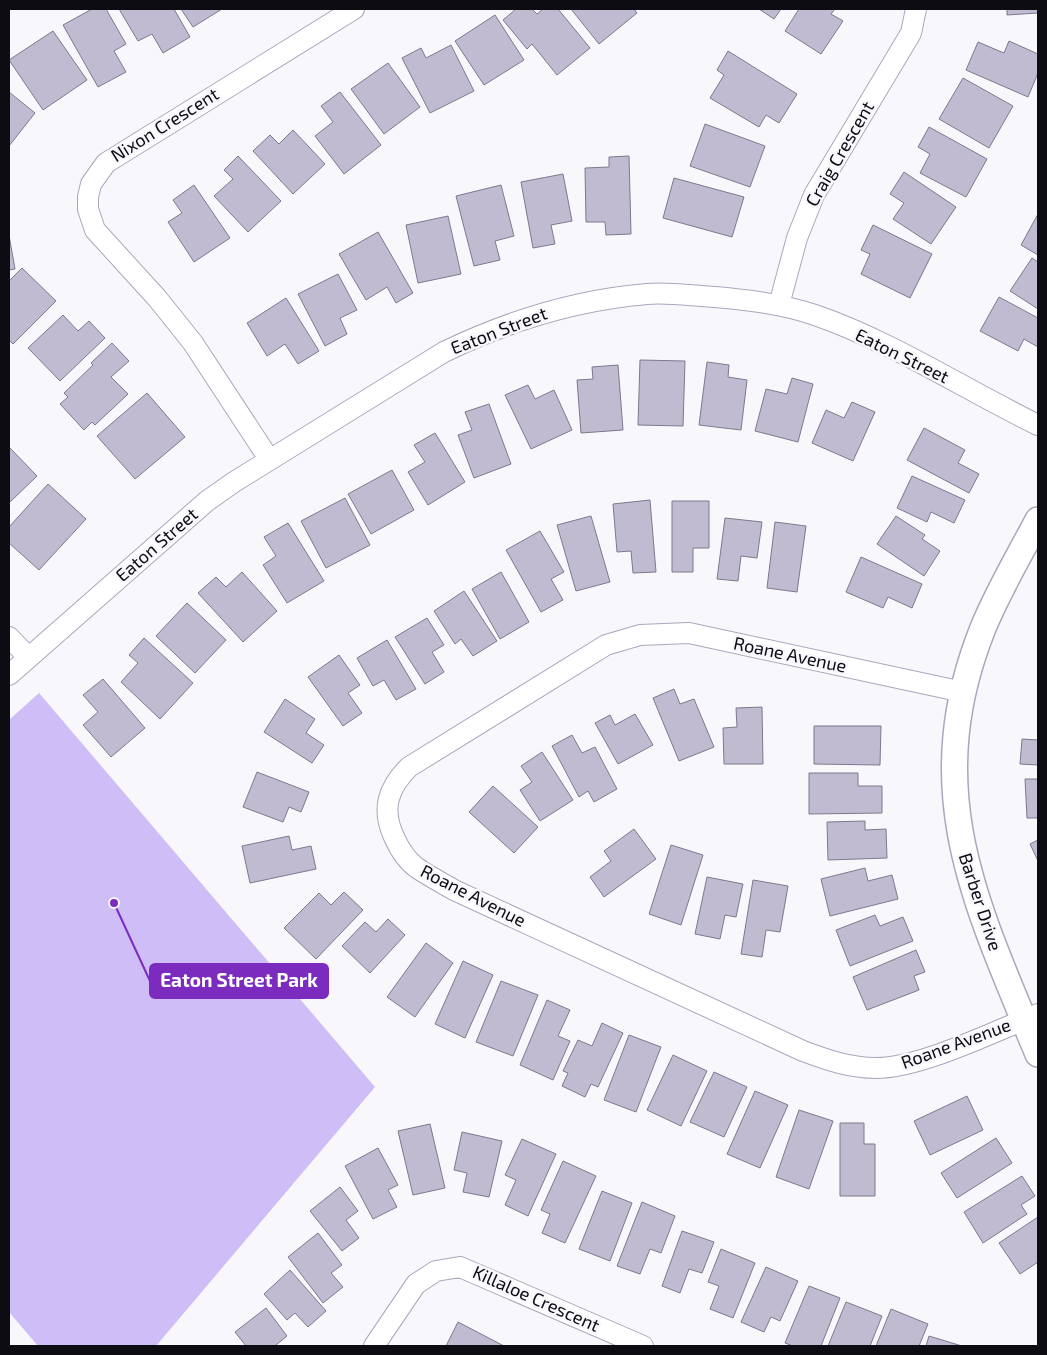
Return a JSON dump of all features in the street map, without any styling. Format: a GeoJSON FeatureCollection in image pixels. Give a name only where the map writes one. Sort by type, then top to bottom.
{"type":"FeatureCollection","features":[{"type":"Feature","properties":{"kind":"street","name":"Nixon Crescent"},"geometry":{"type":"LineString","coordinates":[[269,459],[193,343],[157,298],[102,240],[90,220],[88,197],[91,184],[106,163],[354,9]]}},
{"type":"Feature","properties":{"kind":"street","name":"Craig Crescent"},"geometry":{"type":"LineString","coordinates":[[779,305],[797,238],[814,195],[911,33],[916,9]]}},
{"type":"Feature","properties":{"kind":"street","name":"Eaton Street"},"geometry":{"type":"LineString","coordinates":[[9,675],[207,501],[269,459],[444,352],[480,335],[532,315],[592,302],[647,294],[741,299],[779,305],[815,315],[867,337],[1038,425]]}},
{"type":"Feature","properties":{"kind":"street","name":"Barber Drive"},"geometry":{"type":"LineString","coordinates":[[1038,520],[993,606],[976,649],[963,692],[955,759],[956,803],[961,842],[977,903],[1031,1016],[1038,1054]]}},
{"type":"Feature","properties":{"kind":"street","name":"Roane Avenue"},"geometry":{"type":"LineString","coordinates":[[963,692],[689,633],[640,635],[606,645],[409,767],[396,780],[389,794],[386,811],[388,825],[399,848],[416,867],[454,890],[802,1051],[834,1063],[860,1068],[898,1066],[921,1060],[1031,1016]]}},
{"type":"Feature","properties":{"kind":"street"},"geometry":{"type":"LineString","coordinates":[[9,637],[28,657]]}},
{"type":"Feature","properties":{"kind":"street","name":"Killaloe Crescent"},"geometry":{"type":"LineString","coordinates":[[374,1346],[416,1284],[436,1271],[460,1266],[643,1346]]}},
{"type":"Feature","properties":{"kind":"shaded area"},"geometry":{"type":"Polygon","coordinates":[[[39,693],[375,1087],[156,1346],[38,1346],[9,1312],[9,720],[39,693]]]}},
{"type":"Feature","properties":{"kind":"building"},"geometry":{"type":"Polygon","coordinates":[[[92,9],[106,9],[126,44],[114,51],[126,72],[98,87],[63,25],[92,9]]]}},
{"type":"Feature","properties":{"kind":"building"},"geometry":{"type":"Polygon","coordinates":[[[119,9],[174,9],[190,37],[163,53],[152,34],[138,41],[119,9]]]}},
{"type":"Feature","properties":{"kind":"building"},"geometry":{"type":"Polygon","coordinates":[[[181,9],[222,9],[193,27],[181,9]]]}},
{"type":"Feature","properties":{"kind":"building"},"geometry":{"type":"Polygon","coordinates":[[[516,9],[532,9],[537,14],[543,9],[558,9],[590,48],[557,75],[532,44],[527,49],[503,20],[516,9]]]}},
{"type":"Feature","properties":{"kind":"building"},"geometry":{"type":"Polygon","coordinates":[[[571,9],[634,9],[637,13],[599,44],[571,9]]]}},
{"type":"Feature","properties":{"kind":"building"},"geometry":{"type":"Polygon","coordinates":[[[759,9],[781,9],[774,19],[759,9]]]}},
{"type":"Feature","properties":{"kind":"building"},"geometry":{"type":"Polygon","coordinates":[[[799,9],[835,9],[831,14],[843,21],[821,54],[785,31],[799,9]]]}},
{"type":"Feature","properties":{"kind":"building"},"geometry":{"type":"Polygon","coordinates":[[[1007,9],[1038,9],[1038,13],[1007,15],[1007,9]]]}},
{"type":"Feature","properties":{"kind":"building"},"geometry":{"type":"Polygon","coordinates":[[[495,15],[524,60],[484,85],[455,41],[495,15]]]}},
{"type":"Feature","properties":{"kind":"building"},"geometry":{"type":"Polygon","coordinates":[[[53,31],[87,80],[43,110],[9,60],[53,31]]]}},
{"type":"Feature","properties":{"kind":"building"},"geometry":{"type":"Polygon","coordinates":[[[1009,41],[1038,54],[1038,73],[1028,97],[966,70],[978,42],[1004,53],[1009,41]]]}},
{"type":"Feature","properties":{"kind":"building"},"geometry":{"type":"Polygon","coordinates":[[[451,45],[474,91],[430,113],[402,58],[421,48],[426,58],[451,45]]]}},
{"type":"Feature","properties":{"kind":"building"},"geometry":{"type":"Polygon","coordinates":[[[728,51],[797,94],[779,123],[766,115],[759,127],[710,98],[724,75],[717,70],[728,51]]]}},
{"type":"Feature","properties":{"kind":"building"},"geometry":{"type":"Polygon","coordinates":[[[388,63],[420,107],[384,134],[351,89],[388,63]]]}},
{"type":"Feature","properties":{"kind":"building"},"geometry":{"type":"Polygon","coordinates":[[[963,78],[1013,106],[989,148],[939,119],[963,78]]]}},
{"type":"Feature","properties":{"kind":"building"},"geometry":{"type":"Polygon","coordinates":[[[9,92],[35,113],[9,146],[9,92]]]}},
{"type":"Feature","properties":{"kind":"building"},"geometry":{"type":"Polygon","coordinates":[[[340,92],[381,145],[344,174],[315,136],[333,122],[321,106],[340,92]]]}},
{"type":"Feature","properties":{"kind":"building"},"geometry":{"type":"Polygon","coordinates":[[[705,124],[765,146],[750,187],[690,166],[705,124]]]}},
{"type":"Feature","properties":{"kind":"building"},"geometry":{"type":"Polygon","coordinates":[[[929,127],[987,159],[966,197],[920,173],[930,154],[918,147],[929,127]]]}},
{"type":"Feature","properties":{"kind":"building"},"geometry":{"type":"Polygon","coordinates":[[[293,130],[325,164],[293,194],[253,151],[270,135],[279,144],[293,130]]]}},
{"type":"Feature","properties":{"kind":"building"},"geometry":{"type":"Polygon","coordinates":[[[238,156],[281,201],[248,232],[214,196],[233,179],[224,170],[238,156]]]}},
{"type":"Feature","properties":{"kind":"building"},"geometry":{"type":"Polygon","coordinates":[[[629,156],[631,234],[606,235],[605,222],[586,222],[585,168],[609,167],[609,157],[629,156]]]}},
{"type":"Feature","properties":{"kind":"building"},"geometry":{"type":"Polygon","coordinates":[[[904,172],[956,207],[931,244],[893,219],[904,203],[890,194],[904,172]]]}},
{"type":"Feature","properties":{"kind":"building"},"geometry":{"type":"Polygon","coordinates":[[[563,174],[572,221],[551,225],[555,244],[533,248],[521,182],[563,174]]]}},
{"type":"Feature","properties":{"kind":"building"},"geometry":{"type":"Polygon","coordinates":[[[674,178],[744,197],[732,237],[663,218],[674,178]]]}},
{"type":"Feature","properties":{"kind":"building"},"geometry":{"type":"Polygon","coordinates":[[[194,185],[230,238],[194,262],[168,222],[182,213],[173,200],[194,185]]]}},
{"type":"Feature","properties":{"kind":"building"},"geometry":{"type":"Polygon","coordinates":[[[501,185],[514,236],[495,241],[500,260],[474,266],[456,196],[501,185]]]}},
{"type":"Feature","properties":{"kind":"building"},"geometry":{"type":"Polygon","coordinates":[[[1038,214],[1038,255],[1021,245],[1038,214]]]}},
{"type":"Feature","properties":{"kind":"building"},"geometry":{"type":"Polygon","coordinates":[[[448,216],[461,274],[418,283],[406,225],[448,216]]]}},
{"type":"Feature","properties":{"kind":"building"},"geometry":{"type":"Polygon","coordinates":[[[873,225],[932,254],[910,298],[861,274],[870,254],[861,250],[873,225]]]}},
{"type":"Feature","properties":{"kind":"building"},"geometry":{"type":"Polygon","coordinates":[[[378,232],[413,293],[396,303],[387,287],[366,300],[339,254],[378,232]]]}},
{"type":"Feature","properties":{"kind":"building"},"geometry":{"type":"Polygon","coordinates":[[[9,235],[15,269],[9,270],[9,235]]]}},
{"type":"Feature","properties":{"kind":"building"},"geometry":{"type":"Polygon","coordinates":[[[1032,258],[1038,262],[1038,309],[1010,291],[1032,258]]]}},
{"type":"Feature","properties":{"kind":"building"},"geometry":{"type":"Polygon","coordinates":[[[22,268],[56,301],[13,344],[9,340],[9,281],[22,268]]]}},
{"type":"Feature","properties":{"kind":"building"},"geometry":{"type":"Polygon","coordinates":[[[338,274],[357,310],[340,318],[347,334],[325,346],[298,294],[338,274]]]}},
{"type":"Feature","properties":{"kind":"building"},"geometry":{"type":"Polygon","coordinates":[[[999,297],[1038,318],[1038,347],[1024,339],[1018,351],[980,331],[999,297]]]}},
{"type":"Feature","properties":{"kind":"building"},"geometry":{"type":"Polygon","coordinates":[[[286,298],[319,351],[298,364],[285,344],[267,356],[247,323],[286,298]]]}},
{"type":"Feature","properties":{"kind":"building"},"geometry":{"type":"Polygon","coordinates":[[[63,315],[78,331],[89,321],[105,338],[60,381],[28,348],[63,315]]]}},
{"type":"Feature","properties":{"kind":"building"},"geometry":{"type":"Polygon","coordinates":[[[112,343],[129,361],[111,377],[128,394],[95,425],[92,422],[84,430],[60,404],[68,397],[64,393],[93,365],[91,363],[112,343]]]}},
{"type":"Feature","properties":{"kind":"building"},"geometry":{"type":"Polygon","coordinates":[[[640,360],[685,361],[683,426],[638,425],[640,360]]]}},
{"type":"Feature","properties":{"kind":"building"},"geometry":{"type":"Polygon","coordinates":[[[707,362],[729,365],[728,377],[747,380],[741,430],[699,425],[707,362]]]}},
{"type":"Feature","properties":{"kind":"building"},"geometry":{"type":"Polygon","coordinates":[[[618,365],[623,430],[581,433],[577,380],[593,379],[592,367],[618,365]]]}},
{"type":"Feature","properties":{"kind":"building"},"geometry":{"type":"Polygon","coordinates":[[[792,378],[813,384],[798,442],[755,431],[766,389],[787,394],[792,378]]]}},
{"type":"Feature","properties":{"kind":"building"},"geometry":{"type":"Polygon","coordinates":[[[528,385],[535,399],[554,390],[572,430],[531,449],[505,395],[528,385]]]}},
{"type":"Feature","properties":{"kind":"building"},"geometry":{"type":"Polygon","coordinates":[[[147,393],[185,437],[135,479],[97,436],[147,393]]]}},
{"type":"Feature","properties":{"kind":"building"},"geometry":{"type":"Polygon","coordinates":[[[852,402],[875,412],[853,461],[812,443],[826,410],[844,418],[852,402]]]}},
{"type":"Feature","properties":{"kind":"building"},"geometry":{"type":"Polygon","coordinates":[[[489,404],[511,464],[474,478],[458,435],[472,430],[465,412],[489,404]]]}},
{"type":"Feature","properties":{"kind":"building"},"geometry":{"type":"Polygon","coordinates":[[[924,428],[965,450],[958,463],[979,474],[969,493],[907,460],[924,428]]]}},
{"type":"Feature","properties":{"kind":"building"},"geometry":{"type":"Polygon","coordinates":[[[435,433],[465,482],[428,505],[408,472],[425,462],[414,445],[435,433]]]}},
{"type":"Feature","properties":{"kind":"building"},"geometry":{"type":"Polygon","coordinates":[[[9,447],[37,476],[9,503],[9,447]]]}},
{"type":"Feature","properties":{"kind":"building"},"geometry":{"type":"Polygon","coordinates":[[[392,470],[414,510],[371,534],[348,494],[392,470]]]}},
{"type":"Feature","properties":{"kind":"building"},"geometry":{"type":"Polygon","coordinates":[[[912,476],[965,500],[954,523],[931,512],[927,522],[897,508],[912,476]]]}},
{"type":"Feature","properties":{"kind":"building"},"geometry":{"type":"Polygon","coordinates":[[[48,484],[86,519],[39,570],[9,543],[9,527],[48,484]]]}},
{"type":"Feature","properties":{"kind":"building"},"geometry":{"type":"Polygon","coordinates":[[[345,498],[370,545],[326,568],[301,521],[345,498]]]}},
{"type":"Feature","properties":{"kind":"building"},"geometry":{"type":"Polygon","coordinates":[[[650,500],[656,572],[633,573],[631,551],[617,552],[613,504],[650,500]]]}},
{"type":"Feature","properties":{"kind":"building"},"geometry":{"type":"Polygon","coordinates":[[[672,501],[709,501],[709,548],[693,548],[693,572],[672,572],[672,501]]]}},
{"type":"Feature","properties":{"kind":"building"},"geometry":{"type":"Polygon","coordinates":[[[591,516],[610,582],[576,591],[557,525],[591,516]]]}},
{"type":"Feature","properties":{"kind":"building"},"geometry":{"type":"Polygon","coordinates":[[[896,516],[925,535],[922,539],[940,551],[924,576],[877,544],[896,516]]]}},
{"type":"Feature","properties":{"kind":"building"},"geometry":{"type":"Polygon","coordinates":[[[725,518],[762,522],[757,558],[741,556],[738,581],[717,579],[725,518]]]}},
{"type":"Feature","properties":{"kind":"building"},"geometry":{"type":"Polygon","coordinates":[[[775,522],[806,526],[797,592],[767,588],[775,522]]]}},
{"type":"Feature","properties":{"kind":"building"},"geometry":{"type":"Polygon","coordinates":[[[288,523],[324,581],[287,603],[263,565],[276,556],[264,537],[288,523]]]}},
{"type":"Feature","properties":{"kind":"building"},"geometry":{"type":"Polygon","coordinates":[[[540,531],[564,572],[551,579],[563,600],[541,612],[506,550],[540,531]]]}},
{"type":"Feature","properties":{"kind":"building"},"geometry":{"type":"Polygon","coordinates":[[[861,557],[922,584],[912,608],[888,597],[883,608],[846,592],[861,557]]]}},
{"type":"Feature","properties":{"kind":"building"},"geometry":{"type":"Polygon","coordinates":[[[242,572],[277,611],[243,642],[198,593],[216,577],[226,587],[242,572]]]}},
{"type":"Feature","properties":{"kind":"building"},"geometry":{"type":"Polygon","coordinates":[[[501,572],[529,622],[500,639],[472,589],[501,572]]]}},
{"type":"Feature","properties":{"kind":"building"},"geometry":{"type":"Polygon","coordinates":[[[464,591],[497,641],[473,656],[461,639],[455,644],[434,611],[464,591]]]}},
{"type":"Feature","properties":{"kind":"building"},"geometry":{"type":"Polygon","coordinates":[[[187,603],[226,640],[195,673],[156,636],[187,603]]]}},
{"type":"Feature","properties":{"kind":"building"},"geometry":{"type":"Polygon","coordinates":[[[427,618],[444,645],[432,652],[444,672],[425,684],[395,637],[427,618]]]}},
{"type":"Feature","properties":{"kind":"building"},"geometry":{"type":"Polygon","coordinates":[[[144,638],[193,683],[160,719],[121,682],[138,663],[129,655],[144,638]]]}},
{"type":"Feature","properties":{"kind":"building"},"geometry":{"type":"Polygon","coordinates":[[[387,640],[416,689],[396,700],[384,680],[373,686],[357,658],[387,640]]]}},
{"type":"Feature","properties":{"kind":"building"},"geometry":{"type":"Polygon","coordinates":[[[339,655],[360,685],[348,693],[362,713],[343,726],[308,677],[339,655]]]}},
{"type":"Feature","properties":{"kind":"building"},"geometry":{"type":"Polygon","coordinates":[[[103,679],[145,728],[111,757],[83,725],[98,712],[83,695],[103,679]]]}},
{"type":"Feature","properties":{"kind":"building"},"geometry":{"type":"Polygon","coordinates":[[[674,689],[680,704],[694,699],[714,747],[679,761],[653,698],[674,689]]]}},
{"type":"Feature","properties":{"kind":"building"},"geometry":{"type":"Polygon","coordinates":[[[285,699],[315,719],[306,733],[324,745],[312,763],[264,732],[285,699]]]}},
{"type":"Feature","properties":{"kind":"building"},"geometry":{"type":"Polygon","coordinates":[[[762,707],[763,764],[724,764],[723,728],[737,727],[736,708],[762,707]]]}},
{"type":"Feature","properties":{"kind":"building"},"geometry":{"type":"Polygon","coordinates":[[[635,714],[653,745],[618,764],[595,723],[610,715],[615,725],[635,714]]]}},
{"type":"Feature","properties":{"kind":"building"},"geometry":{"type":"Polygon","coordinates":[[[814,726],[881,726],[880,765],[814,764],[814,726]]]}},
{"type":"Feature","properties":{"kind":"building"},"geometry":{"type":"Polygon","coordinates":[[[572,735],[582,753],[595,747],[617,789],[594,802],[588,791],[579,797],[552,746],[572,735]]]}},
{"type":"Feature","properties":{"kind":"building"},"geometry":{"type":"Polygon","coordinates":[[[1022,739],[1038,740],[1038,765],[1020,764],[1022,739]]]}},
{"type":"Feature","properties":{"kind":"building"},"geometry":{"type":"Polygon","coordinates":[[[542,752],[573,800],[540,821],[520,790],[532,782],[521,766],[542,752]]]}},
{"type":"Feature","properties":{"kind":"building"},"geometry":{"type":"Polygon","coordinates":[[[257,772],[309,792],[301,812],[289,807],[283,822],[243,807],[257,772]]]}},
{"type":"Feature","properties":{"kind":"building"},"geometry":{"type":"Polygon","coordinates":[[[809,773],[858,773],[858,786],[882,786],[882,813],[809,814],[809,773]]]}},
{"type":"Feature","properties":{"kind":"building"},"geometry":{"type":"Polygon","coordinates":[[[1025,779],[1038,779],[1038,818],[1027,818],[1025,779]]]}},
{"type":"Feature","properties":{"kind":"building"},"geometry":{"type":"Polygon","coordinates":[[[493,786],[538,827],[514,853],[469,812],[493,786]]]}},
{"type":"Feature","properties":{"kind":"building"},"geometry":{"type":"Polygon","coordinates":[[[865,821],[865,830],[886,829],[887,858],[828,860],[827,822],[865,821]]]}},
{"type":"Feature","properties":{"kind":"building"},"geometry":{"type":"Polygon","coordinates":[[[634,829],[656,859],[604,897],[590,877],[611,861],[604,851],[634,829]]]}},
{"type":"Feature","properties":{"kind":"building"},"geometry":{"type":"Polygon","coordinates":[[[289,836],[292,850],[311,846],[316,869],[250,883],[242,846],[289,836]]]}},
{"type":"Feature","properties":{"kind":"building"},"geometry":{"type":"Polygon","coordinates":[[[1038,840],[1038,861],[1030,844],[1038,840]]]}},
{"type":"Feature","properties":{"kind":"building"},"geometry":{"type":"Polygon","coordinates":[[[671,845],[703,855],[681,925],[649,914],[671,845]]]}},
{"type":"Feature","properties":{"kind":"building"},"geometry":{"type":"Polygon","coordinates":[[[865,868],[868,881],[892,875],[898,899],[830,916],[821,879],[865,868]]]}},
{"type":"Feature","properties":{"kind":"building"},"geometry":{"type":"Polygon","coordinates":[[[707,877],[743,884],[736,917],[725,915],[720,939],[695,934],[707,877]]]}},
{"type":"Feature","properties":{"kind":"building"},"geometry":{"type":"Polygon","coordinates":[[[753,880],[788,886],[780,932],[766,930],[762,957],[741,954],[753,880]]]}},
{"type":"Feature","properties":{"kind":"building"},"geometry":{"type":"Polygon","coordinates":[[[344,892],[363,910],[316,959],[284,928],[319,893],[331,905],[344,892]]]}},
{"type":"Feature","properties":{"kind":"building"},"geometry":{"type":"Polygon","coordinates":[[[875,915],[880,926],[903,917],[913,941],[850,966],[836,930],[875,915]]]}},
{"type":"Feature","properties":{"kind":"building"},"geometry":{"type":"Polygon","coordinates":[[[388,919],[405,935],[370,973],[342,946],[365,922],[376,932],[388,919]]]}},
{"type":"Feature","properties":{"kind":"building"},"geometry":{"type":"Polygon","coordinates":[[[426,943],[453,963],[415,1017],[387,997],[426,943]]]}},
{"type":"Feature","properties":{"kind":"building"},"geometry":{"type":"Polygon","coordinates":[[[916,950],[925,972],[914,976],[919,990],[867,1010],[853,977],[916,950]]]}},
{"type":"Feature","properties":{"kind":"building"},"geometry":{"type":"Polygon","coordinates":[[[463,961],[493,975],[465,1038],[435,1024],[463,961]]]}},
{"type":"Feature","properties":{"kind":"building"},"geometry":{"type":"Polygon","coordinates":[[[501,981],[538,995],[513,1056],[476,1042],[501,981]]]}},
{"type":"Feature","properties":{"kind":"building"},"geometry":{"type":"Polygon","coordinates":[[[547,1000],[570,1010],[558,1036],[570,1041],[553,1080],[520,1065],[547,1000]]]}},
{"type":"Feature","properties":{"kind":"building"},"geometry":{"type":"Polygon","coordinates":[[[602,1023],[623,1033],[598,1087],[591,1084],[585,1097],[562,1086],[568,1073],[563,1071],[578,1040],[592,1046],[602,1023]]]}},
{"type":"Feature","properties":{"kind":"building"},"geometry":{"type":"Polygon","coordinates":[[[629,1035],[661,1047],[636,1112],[604,1100],[629,1035]]]}},
{"type":"Feature","properties":{"kind":"building"},"geometry":{"type":"Polygon","coordinates":[[[673,1055],[707,1071],[681,1126],[647,1110],[673,1055]]]}},
{"type":"Feature","properties":{"kind":"building"},"geometry":{"type":"Polygon","coordinates":[[[714,1072],[747,1087],[724,1137],[690,1122],[714,1072]]]}},
{"type":"Feature","properties":{"kind":"building"},"geometry":{"type":"Polygon","coordinates":[[[755,1091],[788,1105],[760,1168],[727,1154],[755,1091]]]}},
{"type":"Feature","properties":{"kind":"building"},"geometry":{"type":"Polygon","coordinates":[[[967,1096],[983,1130],[930,1155],[914,1121],[967,1096]]]}},
{"type":"Feature","properties":{"kind":"building"},"geometry":{"type":"Polygon","coordinates":[[[799,1110],[833,1121],[809,1189],[776,1177],[799,1110]]]}},
{"type":"Feature","properties":{"kind":"building"},"geometry":{"type":"Polygon","coordinates":[[[840,1123],[864,1123],[864,1144],[875,1144],[875,1196],[840,1196],[840,1123]]]}},
{"type":"Feature","properties":{"kind":"building"},"geometry":{"type":"Polygon","coordinates":[[[430,1124],[445,1188],[413,1195],[398,1131],[430,1124]]]}},
{"type":"Feature","properties":{"kind":"building"},"geometry":{"type":"Polygon","coordinates":[[[462,1132],[502,1141],[489,1197],[463,1192],[467,1173],[454,1170],[462,1132]]]}},
{"type":"Feature","properties":{"kind":"building"},"geometry":{"type":"Polygon","coordinates":[[[996,1138],[1012,1163],[957,1198],[941,1173],[996,1138]]]}},
{"type":"Feature","properties":{"kind":"building"},"geometry":{"type":"Polygon","coordinates":[[[522,1139],[556,1154],[528,1216],[505,1205],[516,1180],[505,1175],[522,1139]]]}},
{"type":"Feature","properties":{"kind":"building"},"geometry":{"type":"Polygon","coordinates":[[[378,1148],[398,1185],[388,1190],[397,1207],[373,1219],[345,1166],[378,1148]]]}},
{"type":"Feature","properties":{"kind":"building"},"geometry":{"type":"Polygon","coordinates":[[[563,1161],[596,1176],[565,1243],[542,1233],[550,1214],[541,1210],[563,1161]]]}},
{"type":"Feature","properties":{"kind":"building"},"geometry":{"type":"Polygon","coordinates":[[[1022,1176],[1035,1196],[1021,1205],[1027,1214],[983,1243],[964,1212],[1022,1176]]]}},
{"type":"Feature","properties":{"kind":"building"},"geometry":{"type":"Polygon","coordinates":[[[340,1187],[358,1211],[346,1220],[359,1238],[342,1251],[310,1211],[340,1187]]]}},
{"type":"Feature","properties":{"kind":"building"},"geometry":{"type":"Polygon","coordinates":[[[602,1191],[632,1203],[610,1261],[579,1249],[602,1191]]]}},
{"type":"Feature","properties":{"kind":"building"},"geometry":{"type":"Polygon","coordinates":[[[642,1202],[675,1216],[661,1253],[650,1249],[640,1274],[617,1266],[642,1202]]]}},
{"type":"Feature","properties":{"kind":"building"},"geometry":{"type":"Polygon","coordinates":[[[1038,1217],[1038,1262],[1020,1274],[999,1243],[1038,1217]]]}},
{"type":"Feature","properties":{"kind":"building"},"geometry":{"type":"Polygon","coordinates":[[[682,1231],[714,1242],[702,1273],[689,1269],[680,1293],[662,1286],[682,1231]]]}},
{"type":"Feature","properties":{"kind":"building"},"geometry":{"type":"Polygon","coordinates":[[[318,1233],[342,1265],[331,1273],[343,1287],[323,1303],[288,1257],[318,1233]]]}},
{"type":"Feature","properties":{"kind":"building"},"geometry":{"type":"Polygon","coordinates":[[[721,1249],[755,1263],[733,1318],[710,1309],[719,1286],[708,1282],[721,1249]]]}},
{"type":"Feature","properties":{"kind":"building"},"geometry":{"type":"Polygon","coordinates":[[[766,1267],[798,1281],[780,1321],[771,1317],[764,1332],[741,1322],[766,1267]]]}},
{"type":"Feature","properties":{"kind":"building"},"geometry":{"type":"Polygon","coordinates":[[[290,1270],[326,1311],[308,1327],[295,1313],[287,1320],[264,1294],[290,1270]]]}},
{"type":"Feature","properties":{"kind":"building"},"geometry":{"type":"Polygon","coordinates":[[[809,1286],[840,1298],[821,1346],[793,1346],[785,1343],[809,1286]]]}},
{"type":"Feature","properties":{"kind":"building"},"geometry":{"type":"Polygon","coordinates":[[[846,1302],[882,1316],[870,1346],[828,1346],[846,1302]]]}},
{"type":"Feature","properties":{"kind":"building"},"geometry":{"type":"Polygon","coordinates":[[[266,1308],[287,1336],[277,1346],[246,1346],[235,1332],[266,1308]]]}},
{"type":"Feature","properties":{"kind":"building"},"geometry":{"type":"Polygon","coordinates":[[[891,1309],[928,1324],[919,1346],[876,1346],[891,1309]]]}},
{"type":"Feature","properties":{"kind":"building"},"geometry":{"type":"Polygon","coordinates":[[[458,1322],[504,1346],[446,1346],[458,1322]]]}},
{"type":"Feature","properties":{"kind":"building"},"geometry":{"type":"Polygon","coordinates":[[[929,1336],[962,1346],[926,1346],[929,1336]]]}},
{"type":"Feature","properties":{"kind":"place","name":"Eaton Street Park"},"geometry":{"type":"Point","coordinates":[114,903]}}]}
